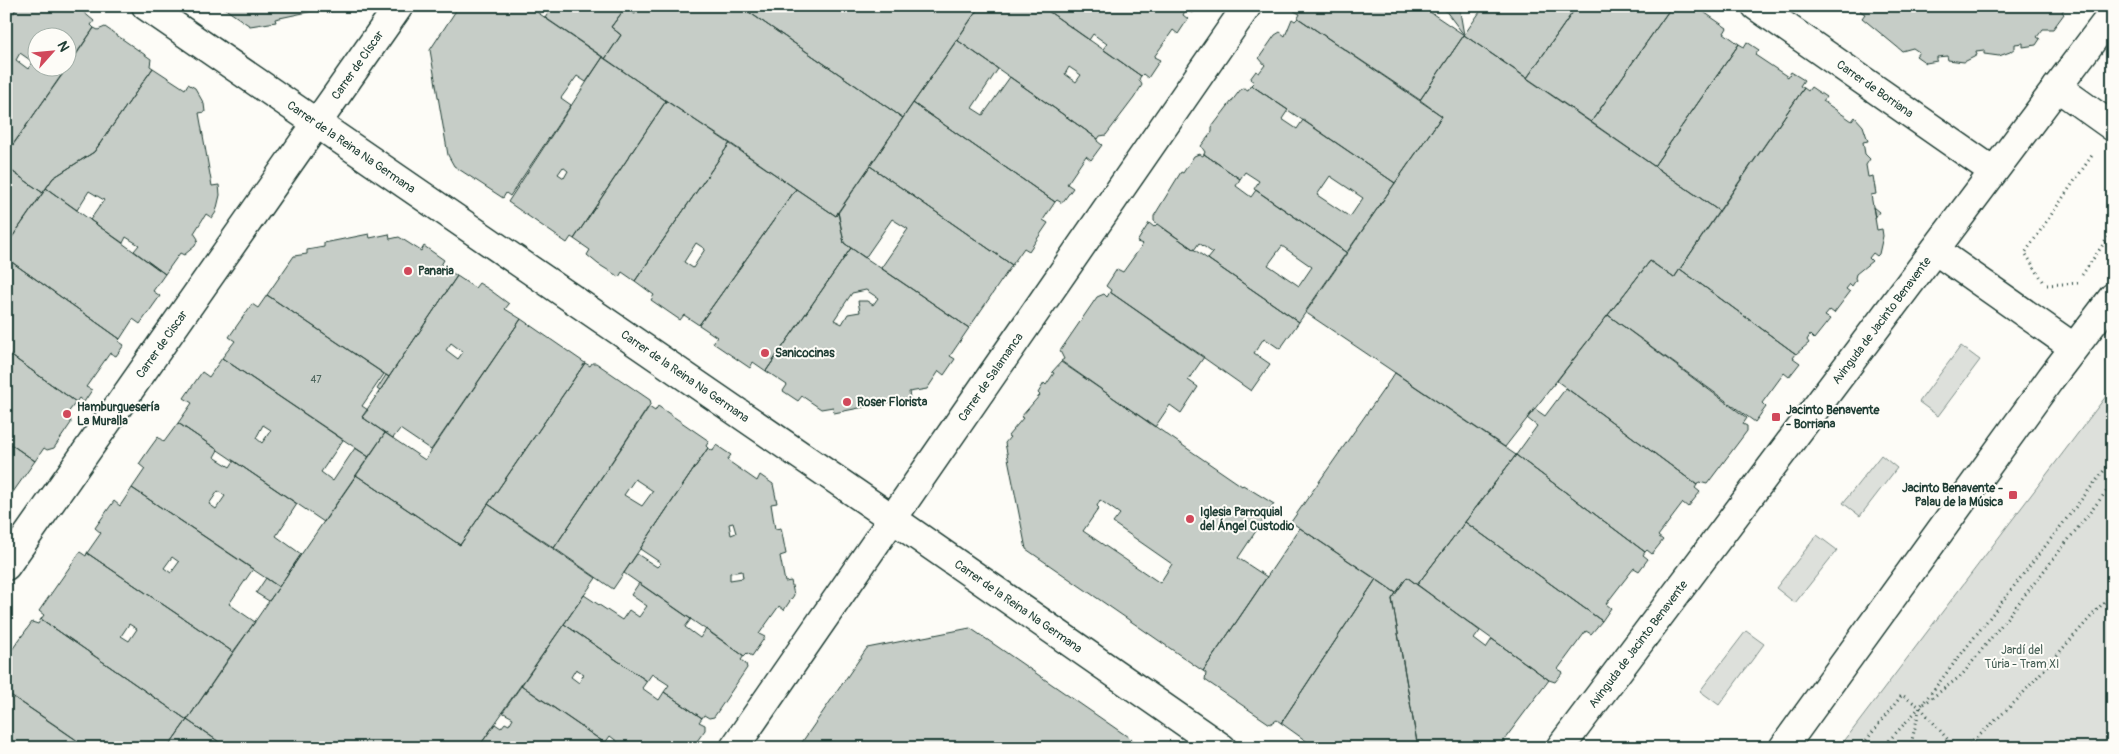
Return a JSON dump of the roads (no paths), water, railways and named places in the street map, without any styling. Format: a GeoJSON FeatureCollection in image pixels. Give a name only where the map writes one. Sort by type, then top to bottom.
{"type":"FeatureCollection","features":[{"type":"Feature","properties":{"kind":"street","name":"Carrer de la Reina Na Germana"},"geometry":{"type":"LineString","coordinates":[[146,6],[893,519],[1222,748]]}},
{"type":"Feature","properties":{"kind":"street","name":"Carrer de Císcar"},"geometry":{"type":"LineString","coordinates":[[317,123],[399,6]]}},
{"type":"Feature","properties":{"kind":"street","name":"Carrer de Salamanca"},"geometry":{"type":"LineString","coordinates":[[734,748],[1248,6]]}},
{"type":"Feature","properties":{"kind":"street","name":"Carrer de Borriana"},"geometry":{"type":"LineString","coordinates":[[1756,6],[1993,171]]}},
{"type":"Feature","properties":{"kind":"street","name":"Avinguda de Jacinto Benavente"},"geometry":{"type":"LineString","coordinates":[[1560,748],[2113,13]]}},
{"type":"Feature","properties":{"kind":"street"},"geometry":{"type":"LineString","coordinates":[[2057,87],[2113,127]]}},
{"type":"Feature","properties":{"kind":"street","name":"Carrer de Ciscar"},"geometry":{"type":"LineString","coordinates":[[6,566],[317,123]]}},
{"type":"Feature","properties":{"kind":"street"},"geometry":{"type":"LineString","coordinates":[[1935,250],[2073,348]]}},
{"type":"Feature","properties":{"kind":"street"},"geometry":{"type":"LineString","coordinates":[[1783,748],[2073,348],[2113,297]]}},
{"type":"Feature","properties":{"kind":"place","name":"Panaria"},"geometry":{"type":"Point","coordinates":[408,271]}},
{"type":"Feature","properties":{"kind":"place","name":"Sanicocinas"},"geometry":{"type":"Point","coordinates":[765,353]}},
{"type":"Feature","properties":{"kind":"place","name":"Roser Florista"},"geometry":{"type":"Point","coordinates":[847,402]}},
{"type":"Feature","properties":{"kind":"place","name":"Hamburguesería La Muralla"},"geometry":{"type":"Point","coordinates":[67,414]}},
{"type":"Feature","properties":{"kind":"place","name":"Jacinto Benavente - Borriana"},"geometry":{"type":"Point","coordinates":[1776,417]}},
{"type":"Feature","properties":{"kind":"place","name":"Jacinto Benavente - Palau de la Música"},"geometry":{"type":"Point","coordinates":[2013,495]}},
{"type":"Feature","properties":{"kind":"place","name":"Iglesia Parroquial del Ángel Custodio"},"geometry":{"type":"Point","coordinates":[1190,519]}},
{"type":"Feature","properties":{"kind":"park label","name":"Jardí del Túria - Tram XI"},"geometry":{"type":"Point","coordinates":[2022,657]}}]}
